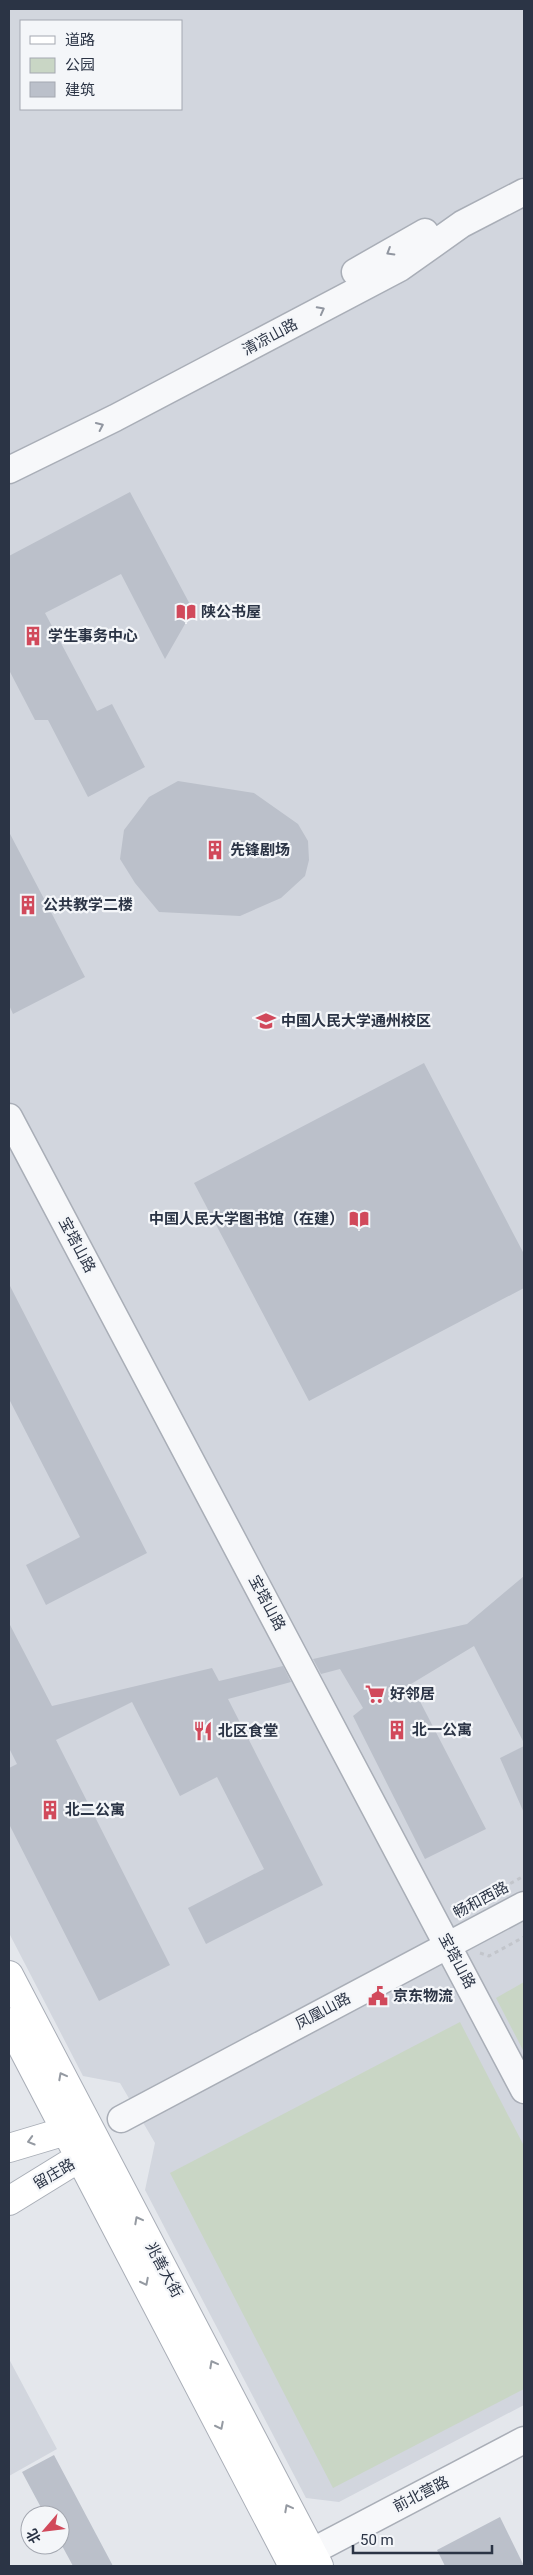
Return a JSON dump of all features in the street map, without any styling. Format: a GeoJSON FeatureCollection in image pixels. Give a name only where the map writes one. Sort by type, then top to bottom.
{"type":"FeatureCollection","features":[{"type":"Feature","properties":{"kind":"main road","name":"兆善大街"},"geometry":{"type":"LineString","coordinates":[[9,1975],[76,2126],[303,2561]]}},
{"type":"Feature","properties":{"kind":"main road","name":"兆善大街"},"geometry":{"type":"LineString","coordinates":[[9,2022],[76,2126]]}},
{"type":"Feature","properties":{"kind":"main road"},"geometry":{"type":"LineString","coordinates":[[9,2148],[76,2126]]}},
{"type":"Feature","properties":{"kind":"main road","name":"留庄路"},"geometry":{"type":"LineString","coordinates":[[9,2201],[90,2152]]}},
{"type":"Feature","properties":{"kind":"street","name":"清凉山路"},"geometry":{"type":"LineString","coordinates":[[9,454],[374,262],[449,217],[524,178]]}},
{"type":"Feature","properties":{"kind":"street","name":"清凉山路"},"geometry":{"type":"LineString","coordinates":[[9,470],[115,418],[400,268],[462,224],[524,192]]}},
{"type":"Feature","properties":{"kind":"street","name":"宝塔山路"},"geometry":{"type":"LineString","coordinates":[[9,1117],[524,2090]]}},
{"type":"Feature","properties":{"kind":"street","name":"凤凰山路"},"geometry":{"type":"LineString","coordinates":[[121,2119],[443,1934],[524,1905]]}},
{"type":"Feature","properties":{"kind":"street","name":"前北营路"},"geometry":{"type":"LineString","coordinates":[[303,2561],[524,2440]]}},
{"type":"Feature","properties":{"kind":"path","name":"畅和西路"},"geometry":{"type":"LineString","coordinates":[[443,1934],[524,1876]]}},
{"type":"Feature","properties":{"kind":"shaded area","name":"中国人民大学通州校区"},"geometry":{"type":"Polygon","coordinates":[[[9,9],[524,9],[524,2405],[339,2502],[306,2498],[145,2190],[155,2143],[120,2083],[83,2076],[9,1933],[9,9]]]}},
{"type":"Feature","properties":{"kind":"shaded area"},"geometry":{"type":"Polygon","coordinates":[[[9,2359],[57,2449],[9,2476],[9,2359]]]}},
{"type":"Feature","properties":{"kind":"green space"},"geometry":{"type":"Polygon","coordinates":[[[524,1982],[524,2052],[496,1998],[524,1982]]]}},
{"type":"Feature","properties":{"kind":"green space"},"geometry":{"type":"Polygon","coordinates":[[[460,2022],[524,2146],[524,2389],[333,2488],[170,2173],[460,2022]]]}},
{"type":"Feature","properties":{"kind":"building","name":"学生事务中心"},"geometry":{"type":"Polygon","coordinates":[[[130,492],[193,610],[165,659],[121,574],[45,613],[97,711],[112,704],[145,767],[88,797],[48,720],[35,720],[9,670],[9,556],[130,492]]]}},
{"type":"Feature","properties":{"kind":"building","name":"先锋剧场"},"geometry":{"type":"Polygon","coordinates":[[[178,781],[254,793],[298,824],[308,841],[309,860],[305,876],[281,898],[240,916],[159,912],[135,883],[120,859],[124,830],[149,797],[178,781]]]}},
{"type":"Feature","properties":{"kind":"building","name":"公共教学二楼"},"geometry":{"type":"Polygon","coordinates":[[[9,832],[85,977],[13,1014],[9,1005],[9,832]]]}},
{"type":"Feature","properties":{"kind":"building","name":"中国人民大学图书馆（在建）"},"geometry":{"type":"Polygon","coordinates":[[[424,1063],[524,1254],[524,1288],[309,1401],[194,1183],[424,1063]]]}},
{"type":"Feature","properties":{"kind":"building"},"geometry":{"type":"Polygon","coordinates":[[[9,1284],[147,1553],[46,1605],[26,1565],[80,1537],[9,1399],[9,1284]]]}},
{"type":"Feature","properties":{"kind":"building","name":"北一公寓"},"geometry":{"type":"Polygon","coordinates":[[[524,1576],[524,1743],[474,1646],[411,1684],[486,1829],[425,1859],[353,1716],[363,1708],[340,1669],[321,1674],[313,1659],[467,1624],[524,1576]]]}},
{"type":"Feature","properties":{"kind":"building","name":"北二公寓"},"geometry":{"type":"Polygon","coordinates":[[[9,1623],[52,1706],[212,1668],[219,1681],[283,1666],[291,1682],[228,1699],[323,1885],[206,1944],[188,1908],[264,1869],[217,1777],[180,1796],[132,1702],[56,1740],[170,1965],[99,2001],[9,1824],[9,1768],[17,1764],[9,1748],[9,1623]]]}},
{"type":"Feature","properties":{"kind":"building","name":"北一公寓"},"geometry":{"type":"Polygon","coordinates":[[[524,1746],[524,1813],[500,1758],[524,1746]]]}},
{"type":"Feature","properties":{"kind":"building"},"geometry":{"type":"Polygon","coordinates":[[[54,2455],[113,2566],[73,2566],[67,2555],[70,2555],[70,2505],[40,2505],[22,2472],[54,2455]]]}},
{"type":"Feature","properties":{"kind":"building"},"geometry":{"type":"Polygon","coordinates":[[[500,2517],[524,2566],[445,2566],[437,2550],[500,2517]]]}},
{"type":"Feature","properties":{"kind":"place","name":"陕公书屋"},"geometry":{"type":"Point","coordinates":[186,612]}},
{"type":"Feature","properties":{"kind":"place","name":"学生事务中心"},"geometry":{"type":"Point","coordinates":[33,636]}},
{"type":"Feature","properties":{"kind":"place","name":"先锋剧场"},"geometry":{"type":"Point","coordinates":[215,850]}},
{"type":"Feature","properties":{"kind":"place","name":"公共教学二楼"},"geometry":{"type":"Point","coordinates":[28,905]}},
{"type":"Feature","properties":{"kind":"place","name":"中国人民大学通州校区"},"geometry":{"type":"Point","coordinates":[266,1021]}},
{"type":"Feature","properties":{"kind":"place","name":"中国人民大学图书馆（在建）"},"geometry":{"type":"Point","coordinates":[359,1219]}},
{"type":"Feature","properties":{"kind":"place","name":"好邻居"},"geometry":{"type":"Point","coordinates":[375,1694]}},
{"type":"Feature","properties":{"kind":"place","name":"北一公寓"},"geometry":{"type":"Point","coordinates":[397,1730]}},
{"type":"Feature","properties":{"kind":"place","name":"北区食堂"},"geometry":{"type":"Point","coordinates":[203,1731]}},
{"type":"Feature","properties":{"kind":"place","name":"北二公寓"},"geometry":{"type":"Point","coordinates":[50,1810]}},
{"type":"Feature","properties":{"kind":"place","name":"京东物流"},"geometry":{"type":"Point","coordinates":[378,1996]}}]}
